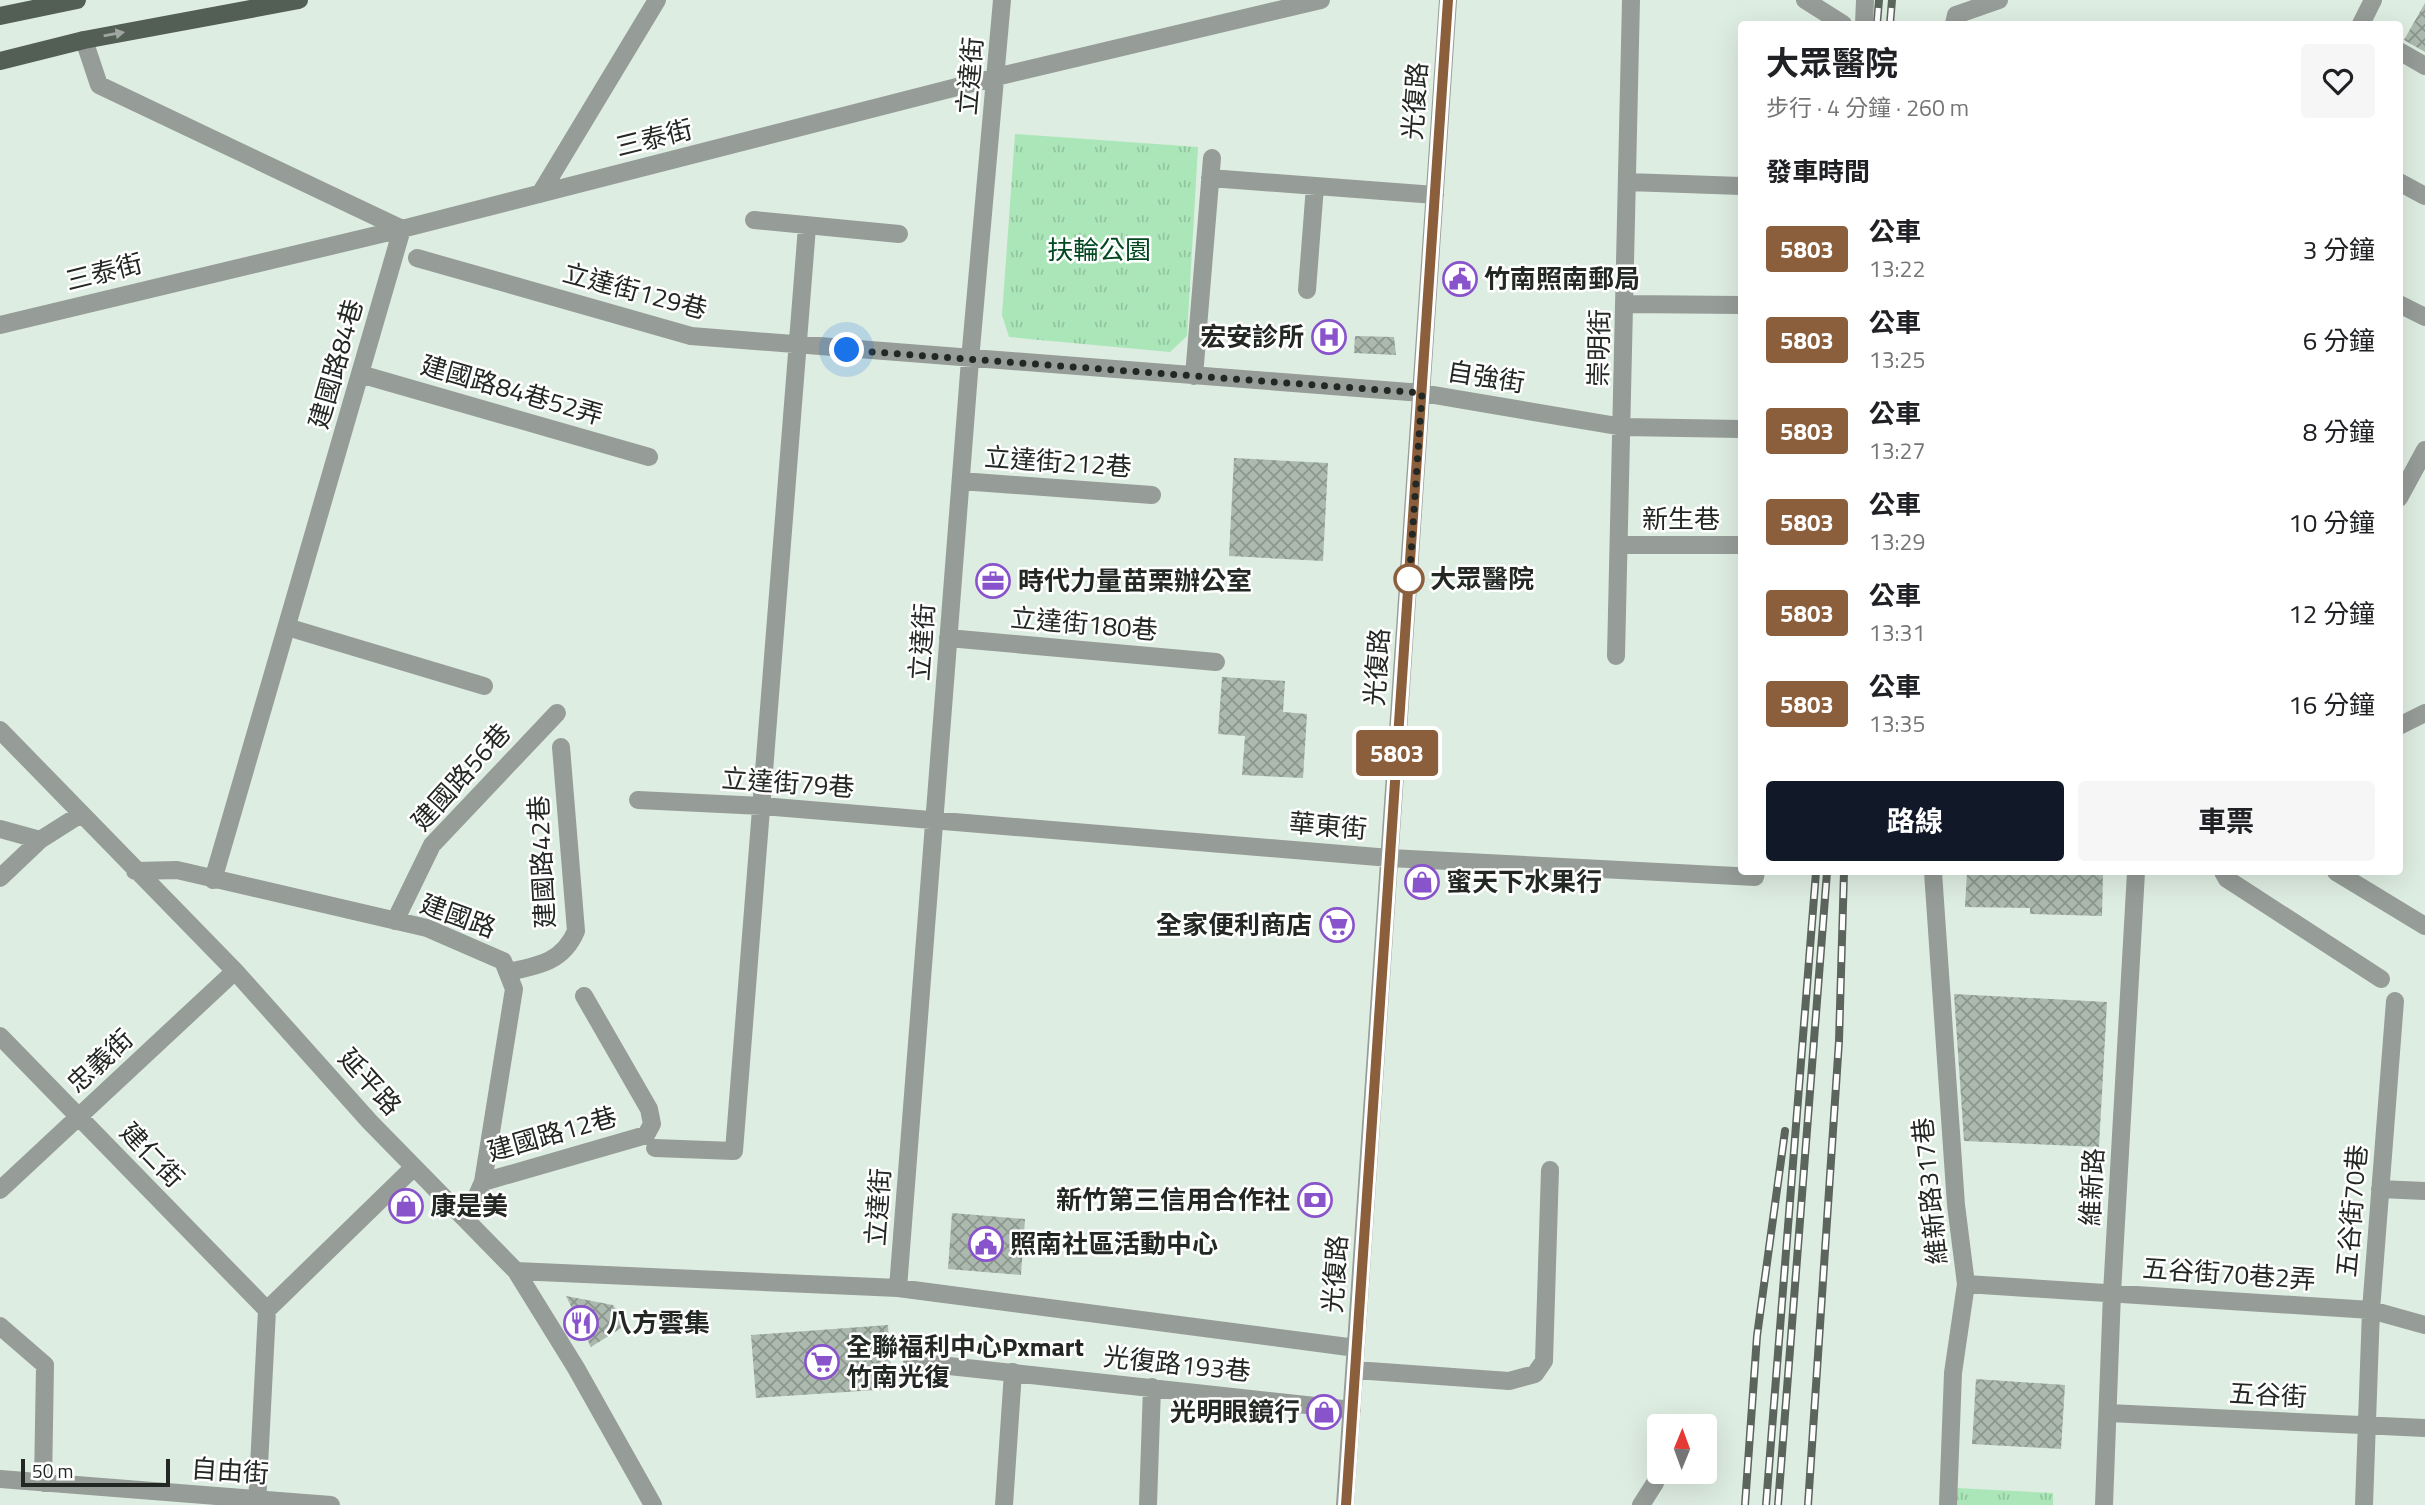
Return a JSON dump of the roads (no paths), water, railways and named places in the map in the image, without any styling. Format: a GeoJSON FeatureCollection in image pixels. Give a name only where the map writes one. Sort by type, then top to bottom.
{"type":"FeatureCollection","features":[{"type":"Feature","properties":{"kind":"main road"},"geometry":{"type":"LineString","coordinates":[[0,16],[77,0]]}},
{"type":"Feature","properties":{"kind":"main road"},"geometry":{"type":"LineString","coordinates":[[0,61],[83,40],[299,0]]}},
{"type":"Feature","properties":{"kind":"street"},"geometry":{"type":"LineString","coordinates":[[540,194],[657,0]]}},
{"type":"Feature","properties":{"kind":"street","name":"立達街"},"geometry":{"type":"LineString","coordinates":[[898,1287],[970,360],[1002,0]]}},
{"type":"Feature","properties":{"kind":"street","name":"三泰街"},"geometry":{"type":"LineString","coordinates":[[0,325],[402,229],[996,77],[1321,0]]}},
{"type":"Feature","properties":{"kind":"street","name":"光復路"},"geometry":{"type":"LineString","coordinates":[[1346,1505],[1448,0]]}},
{"type":"Feature","properties":{"kind":"street","name":"崇明街"},"geometry":{"type":"LineString","coordinates":[[1616,656],[1621,545],[1632,0]]}},
{"type":"Feature","properties":{"kind":"street"},"geometry":{"type":"LineString","coordinates":[[1805,0],[1838,21]]}},
{"type":"Feature","properties":{"kind":"street"},"geometry":{"type":"LineString","coordinates":[[1864,21],[1865,0]]}},
{"type":"Feature","properties":{"kind":"street"},"geometry":{"type":"LineString","coordinates":[[1955,21],[1956,15],[1999,0]]}},
{"type":"Feature","properties":{"kind":"street"},"geometry":{"type":"LineString","coordinates":[[2362,21],[2373,0]]}},
{"type":"Feature","properties":{"kind":"street"},"geometry":{"type":"LineString","coordinates":[[83,40],[99,85],[402,229]]}},
{"type":"Feature","properties":{"kind":"street"},"geometry":{"type":"LineString","coordinates":[[2403,53],[2425,66]]}},
{"type":"Feature","properties":{"kind":"street"},"geometry":{"type":"LineString","coordinates":[[1194,376],[1212,158]]}},
{"type":"Feature","properties":{"kind":"street"},"geometry":{"type":"LineString","coordinates":[[1210,178],[1435,195]]}},
{"type":"Feature","properties":{"kind":"street"},"geometry":{"type":"LineString","coordinates":[[1628,182],[1738,186]]}},
{"type":"Feature","properties":{"kind":"street"},"geometry":{"type":"LineString","coordinates":[[2403,184],[2425,197]]}},
{"type":"Feature","properties":{"kind":"street"},"geometry":{"type":"LineString","coordinates":[[1307,290],[1315,186]]}},
{"type":"Feature","properties":{"kind":"street"},"geometry":{"type":"LineString","coordinates":[[754,220],[899,234]]}},
{"type":"Feature","properties":{"kind":"street"},"geometry":{"type":"LineString","coordinates":[[655,1148],[734,1151],[807,227]]}},
{"type":"Feature","properties":{"kind":"street","name":"建國路84巷"},"geometry":{"type":"LineString","coordinates":[[213,880],[402,229]]}},
{"type":"Feature","properties":{"kind":"street","name":"立達街129巷"},"geometry":{"type":"LineString","coordinates":[[417,258],[691,336],[970,360]]}},
{"type":"Feature","properties":{"kind":"street"},"geometry":{"type":"LineString","coordinates":[[1626,304],[1738,305]]}},
{"type":"Feature","properties":{"kind":"street"},"geometry":{"type":"LineString","coordinates":[[2403,306],[2425,317]]}},
{"type":"Feature","properties":{"kind":"street","name":"自強街"},"geometry":{"type":"LineString","coordinates":[[970,360],[1422,393],[1623,427],[1738,429]]}},
{"type":"Feature","properties":{"kind":"street","name":"建國路84巷52弄"},"geometry":{"type":"LineString","coordinates":[[360,373],[649,457]]}},
{"type":"Feature","properties":{"kind":"street"},"geometry":{"type":"LineString","coordinates":[[2403,485],[2425,450]]}},
{"type":"Feature","properties":{"kind":"street","name":"立達街212巷"},"geometry":{"type":"LineString","coordinates":[[961,481],[1152,495]]}},
{"type":"Feature","properties":{"kind":"street","name":"新生巷"},"geometry":{"type":"LineString","coordinates":[[1621,545],[1738,545]]}},
{"type":"Feature","properties":{"kind":"street"},"geometry":{"type":"LineString","coordinates":[[286,627],[484,686]]}},
{"type":"Feature","properties":{"kind":"street","name":"立達街180巷"},"geometry":{"type":"LineString","coordinates":[[948,638],[1216,662]]}},
{"type":"Feature","properties":{"kind":"street","name":"建國路56巷"},"geometry":{"type":"LineString","coordinates":[[395,921],[432,845],[557,713]]}},
{"type":"Feature","properties":{"kind":"street"},"geometry":{"type":"LineString","coordinates":[[2403,724],[2425,713]]}},
{"type":"Feature","properties":{"kind":"street","name":"延平路"},"geometry":{"type":"LineString","coordinates":[[0,730],[235,971],[413,1168],[467,1218],[516,1271],[576,1368],[653,1505]]}},
{"type":"Feature","properties":{"kind":"street","name":"建國路42巷"},"geometry":{"type":"LineString","coordinates":[[508,972],[548,964],[570,946],[576,931],[561,747]]}},
{"type":"Feature","properties":{"kind":"street","name":"立達街79巷"},"geometry":{"type":"LineString","coordinates":[[638,800],[762,806],[934,820]]}},
{"type":"Feature","properties":{"kind":"street"},"geometry":{"type":"LineString","coordinates":[[0,878],[40,840],[81,814]]}},
{"type":"Feature","properties":{"kind":"street","name":"華東街"},"geometry":{"type":"LineString","coordinates":[[934,820],[1390,858],[1755,875]]}},
{"type":"Feature","properties":{"kind":"street"},"geometry":{"type":"LineString","coordinates":[[0,829],[40,840]]}},
{"type":"Feature","properties":{"kind":"street","name":"建國路"},"geometry":{"type":"LineString","coordinates":[[135,871],[177,870],[426,928],[503,961],[514,989],[483,1182],[467,1218]]}},
{"type":"Feature","properties":{"kind":"street","name":"維新路317巷"},"geometry":{"type":"LineString","coordinates":[[1933,875],[1955,1192],[1966,1284],[1953,1373],[1948,1505]]}},
{"type":"Feature","properties":{"kind":"street","name":"維新路"},"geometry":{"type":"LineString","coordinates":[[2104,1505],[2112,1293],[2136,875]]}},
{"type":"Feature","properties":{"kind":"street"},"geometry":{"type":"LineString","coordinates":[[2225,875],[2381,979]]}},
{"type":"Feature","properties":{"kind":"street"},"geometry":{"type":"LineString","coordinates":[[2341,875],[2425,926]]}},
{"type":"Feature","properties":{"kind":"street","name":"忠義街"},"geometry":{"type":"LineString","coordinates":[[0,1190],[235,971]]}},
{"type":"Feature","properties":{"kind":"street","name":"建國路12巷"},"geometry":{"type":"LineString","coordinates":[[483,1182],[646,1135],[652,1124],[649,1110],[584,996]]}},
{"type":"Feature","properties":{"kind":"street","name":"五谷街70巷"},"geometry":{"type":"LineString","coordinates":[[2364,1505],[2371,1310],[2395,1001]]}},
{"type":"Feature","properties":{"kind":"street","name":"建仁街"},"geometry":{"type":"LineString","coordinates":[[0,1036],[267,1310]]}},
{"type":"Feature","properties":{"kind":"street"},"geometry":{"type":"LineString","coordinates":[[257,1502],[267,1310],[413,1168]]}},
{"type":"Feature","properties":{"kind":"street"},"geometry":{"type":"LineString","coordinates":[[1355,1370],[1510,1381],[1535,1374],[1544,1361],[1550,1170]]}},
{"type":"Feature","properties":{"kind":"street"},"geometry":{"type":"LineString","coordinates":[[2380,1189],[2425,1191]]}},
{"type":"Feature","properties":{"kind":"street"},"geometry":{"type":"LineString","coordinates":[[516,1271],[898,1287],[1356,1348]]}},
{"type":"Feature","properties":{"kind":"street","name":"五谷街70巷2弄"},"geometry":{"type":"LineString","coordinates":[[1966,1284],[2371,1310],[2425,1325]]}},
{"type":"Feature","properties":{"kind":"street"},"geometry":{"type":"LineString","coordinates":[[0,1326],[45,1365],[43,1483]]}},
{"type":"Feature","properties":{"kind":"street","name":"光復路193巷"},"geometry":{"type":"LineString","coordinates":[[912,1362],[1352,1409]]}},
{"type":"Feature","properties":{"kind":"street"},"geometry":{"type":"LineString","coordinates":[[1004,1505],[1013,1372]]}},
{"type":"Feature","properties":{"kind":"street"},"geometry":{"type":"LineString","coordinates":[[1148,1505],[1152,1387]]}},
{"type":"Feature","properties":{"kind":"street","name":"五谷街"},"geometry":{"type":"LineString","coordinates":[[2109,1413],[2425,1428]]}},
{"type":"Feature","properties":{"kind":"street","name":"自由街"},"geometry":{"type":"LineString","coordinates":[[0,1479],[257,1502],[331,1505]]}},
{"type":"Feature","properties":{"kind":"street"},"geometry":{"type":"LineString","coordinates":[[1641,1505],[1654,1484]]}},
{"type":"Feature","properties":{"kind":"railway"},"geometry":{"type":"LineString","coordinates":[[1877,21],[1879,0]]}},
{"type":"Feature","properties":{"kind":"railway"},"geometry":{"type":"LineString","coordinates":[[1890,21],[1892,0]]}},
{"type":"Feature","properties":{"kind":"railway"},"geometry":{"type":"LineString","coordinates":[[1766,1505],[1816,875]]}},
{"type":"Feature","properties":{"kind":"railway"},"geometry":{"type":"LineString","coordinates":[[1778,1505],[1827,875]]}},
{"type":"Feature","properties":{"kind":"railway"},"geometry":{"type":"LineString","coordinates":[[1808,1505],[1839,1041],[1844,875]]}},
{"type":"Feature","properties":{"kind":"railway"},"geometry":{"type":"LineString","coordinates":[[1745,1505],[1757,1336],[1785,1131]]}},
{"type":"Feature","properties":{"kind":"place","name":"竹南照南郵局"},"geometry":{"type":"Point","coordinates":[1460,279]}},
{"type":"Feature","properties":{"kind":"place","name":"宏安診所"},"geometry":{"type":"Point","coordinates":[1329,337]}},
{"type":"Feature","properties":{"kind":"place","name":"大眾醫院"},"geometry":{"type":"Point","coordinates":[1409,579]}},
{"type":"Feature","properties":{"kind":"place","name":"時代力量苗栗辦公室"},"geometry":{"type":"Point","coordinates":[993,581]}},
{"type":"Feature","properties":{"kind":"place","name":"蜜天下水果行"},"geometry":{"type":"Point","coordinates":[1422,882]}},
{"type":"Feature","properties":{"kind":"place","name":"全家便利商店"},"geometry":{"type":"Point","coordinates":[1337,925]}},
{"type":"Feature","properties":{"kind":"place","name":"新竹第三信用合作社"},"geometry":{"type":"Point","coordinates":[1315,1200]}},
{"type":"Feature","properties":{"kind":"place","name":"康是美"},"geometry":{"type":"Point","coordinates":[406,1206]}},
{"type":"Feature","properties":{"kind":"place","name":"照南社區活動中心"},"geometry":{"type":"Point","coordinates":[986,1244]}},
{"type":"Feature","properties":{"kind":"place","name":"八方雲集"},"geometry":{"type":"Point","coordinates":[581,1323]}},
{"type":"Feature","properties":{"kind":"place","name":"全聯福利中心Pxmart 竹南光復"},"geometry":{"type":"Point","coordinates":[822,1362]}},
{"type":"Feature","properties":{"kind":"place","name":"光明眼鏡行"},"geometry":{"type":"Point","coordinates":[1324,1412]}},
{"type":"Feature","properties":{"kind":"park label","name":"扶輪公園"},"geometry":{"type":"Point","coordinates":[1099,250]}}]}
